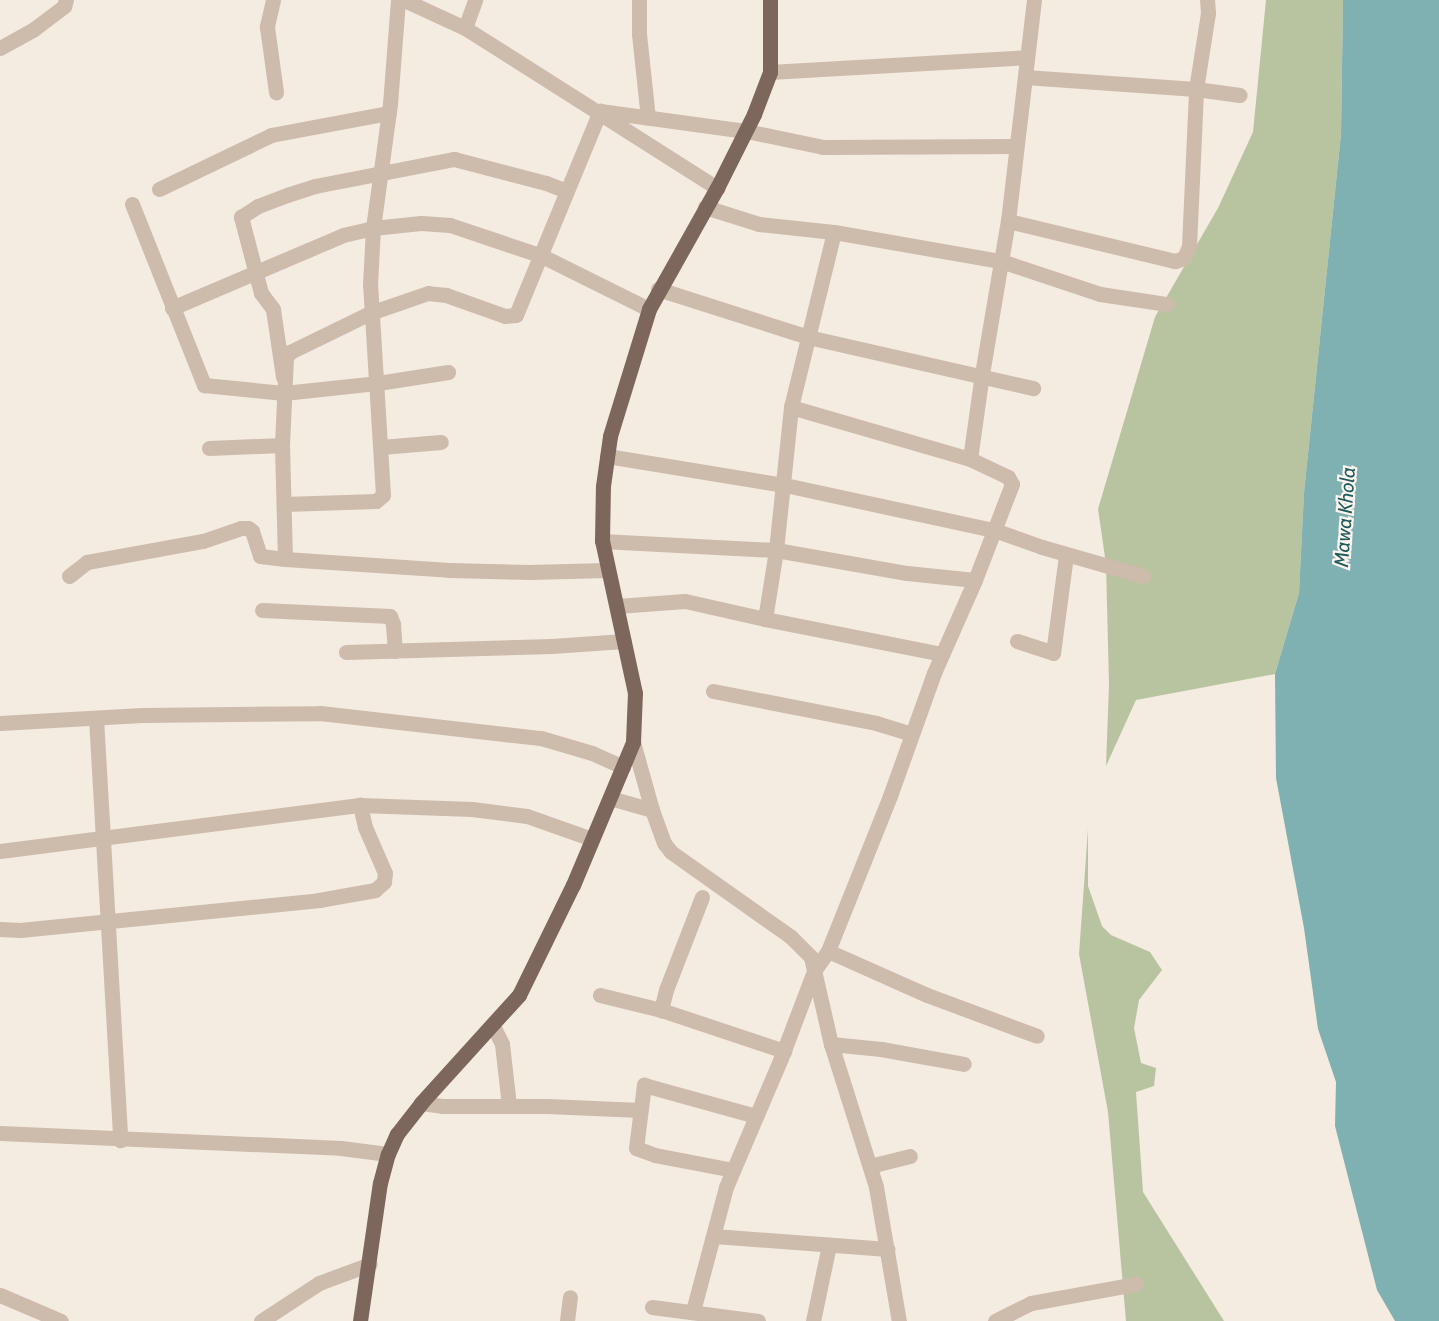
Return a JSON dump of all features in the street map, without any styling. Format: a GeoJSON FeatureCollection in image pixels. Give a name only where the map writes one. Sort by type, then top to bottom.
{"type":"FeatureCollection","features":[{"type":"Feature","properties":{"kind":"main road"},"geometry":{"type":"LineString","coordinates":[[360,1321],[380,1183],[388,1154],[398,1134],[421,1103],[519,995],[592,839],[633,742],[634,693],[602,541],[603,486],[610,436],[649,309],[746,132],[770,72],[770,0]]}},
{"type":"Feature","properties":{"kind":"street"},"geometry":{"type":"LineString","coordinates":[[0,48],[34,29],[64,6],[66,0]]}},
{"type":"Feature","properties":{"kind":"street"},"geometry":{"type":"LineString","coordinates":[[273,0],[267,27],[276,92]]}},
{"type":"Feature","properties":{"kind":"street"},"geometry":{"type":"LineString","coordinates":[[284,504],[380,499],[383,495],[378,384],[370,313],[373,228],[389,113],[398,0]]}},
{"type":"Feature","properties":{"kind":"street"},"geometry":{"type":"LineString","coordinates":[[404,0],[465,28],[600,111],[717,188]]}},
{"type":"Feature","properties":{"kind":"street"},"geometry":{"type":"LineString","coordinates":[[465,28],[475,0]]}},
{"type":"Feature","properties":{"kind":"street"},"geometry":{"type":"LineString","coordinates":[[639,0],[639,34],[648,118]]}},
{"type":"Feature","properties":{"kind":"street"},"geometry":{"type":"LineString","coordinates":[[970,459],[1008,221],[1034,0]]}},
{"type":"Feature","properties":{"kind":"street"},"geometry":{"type":"LineString","coordinates":[[1008,221],[1175,261],[1184,258],[1189,246],[1196,89],[1208,13],[1207,0]]}},
{"type":"Feature","properties":{"kind":"street"},"geometry":{"type":"LineString","coordinates":[[770,72],[1027,57]]}},
{"type":"Feature","properties":{"kind":"street"},"geometry":{"type":"LineString","coordinates":[[1025,77],[1196,89],[1240,95]]}},
{"type":"Feature","properties":{"kind":"street"},"geometry":{"type":"LineString","coordinates":[[600,111],[746,132],[823,147],[1016,146]]}},
{"type":"Feature","properties":{"kind":"street"},"geometry":{"type":"LineString","coordinates":[[285,559],[282,445],[286,357],[290,352],[370,313],[428,293],[446,295],[511,317],[516,315],[600,111]]}},
{"type":"Feature","properties":{"kind":"street"},"geometry":{"type":"LineString","coordinates":[[159,189],[271,135],[389,113]]}},
{"type":"Feature","properties":{"kind":"street"},"geometry":{"type":"LineString","coordinates":[[284,377],[273,309],[261,293],[254,273],[241,217],[244,213],[315,186],[454,159],[546,183],[567,191]]}},
{"type":"Feature","properties":{"kind":"street"},"geometry":{"type":"LineString","coordinates":[[132,204],[204,385],[284,393],[378,384],[448,372]]}},
{"type":"Feature","properties":{"kind":"street"},"geometry":{"type":"LineString","coordinates":[[705,207],[759,224],[834,232],[1001,261],[1100,294],[1167,304]]}},
{"type":"Feature","properties":{"kind":"street"},"geometry":{"type":"LineString","coordinates":[[172,308],[343,236],[373,228],[422,223],[450,225],[542,256],[649,309]]}},
{"type":"Feature","properties":{"kind":"street"},"geometry":{"type":"LineString","coordinates":[[765,619],[776,550],[792,407],[834,232]]}},
{"type":"Feature","properties":{"kind":"street"},"geometry":{"type":"LineString","coordinates":[[658,289],[808,337],[982,374],[1033,388]]}},
{"type":"Feature","properties":{"kind":"street"},"geometry":{"type":"LineString","coordinates":[[693,1311],[734,1170],[784,1051],[814,971],[828,951],[891,796],[911,734],[942,654],[975,580],[1012,484],[1008,477],[970,459],[792,407]]}},
{"type":"Feature","properties":{"kind":"street"},"geometry":{"type":"LineString","coordinates":[[381,447],[441,442]]}},
{"type":"Feature","properties":{"kind":"street"},"geometry":{"type":"LineString","coordinates":[[209,448],[282,445]]}},
{"type":"Feature","properties":{"kind":"street"},"geometry":{"type":"LineString","coordinates":[[607,456],[784,485],[993,530],[1066,555],[1143,576]]}},
{"type":"Feature","properties":{"kind":"street"},"geometry":{"type":"LineString","coordinates":[[69,576],[87,562],[203,541],[241,528],[248,528],[252,531],[260,556],[285,559],[448,570],[529,572],[607,570]]}},
{"type":"Feature","properties":{"kind":"street"},"geometry":{"type":"LineString","coordinates":[[602,541],[776,550],[887,570],[975,580]]}},
{"type":"Feature","properties":{"kind":"street"},"geometry":{"type":"LineString","coordinates":[[1017,641],[1053,653],[1066,555]]}},
{"type":"Feature","properties":{"kind":"street"},"geometry":{"type":"LineString","coordinates":[[616,606],[685,601],[942,654]]}},
{"type":"Feature","properties":{"kind":"street"},"geometry":{"type":"LineString","coordinates":[[262,610],[390,616],[393,624],[395,651]]}},
{"type":"Feature","properties":{"kind":"street"},"geometry":{"type":"LineString","coordinates":[[346,652],[624,641]]}},
{"type":"Feature","properties":{"kind":"street"},"geometry":{"type":"LineString","coordinates":[[713,691],[876,723],[911,734]]}},
{"type":"Feature","properties":{"kind":"street"},"geometry":{"type":"LineString","coordinates":[[0,723],[142,714],[320,713],[390,719],[541,738],[592,753],[623,767]]}},
{"type":"Feature","properties":{"kind":"street"},"geometry":{"type":"LineString","coordinates":[[96,718],[105,839],[120,1140]]}},
{"type":"Feature","properties":{"kind":"street"},"geometry":{"type":"LineString","coordinates":[[633,742],[652,810],[664,843],[671,852],[791,937],[810,957],[831,1044],[870,1166],[888,1249],[899,1321]]}},
{"type":"Feature","properties":{"kind":"street"},"geometry":{"type":"LineString","coordinates":[[610,798],[652,810]]}},
{"type":"Feature","properties":{"kind":"street"},"geometry":{"type":"LineString","coordinates":[[0,929],[20,930],[109,919],[319,900],[375,890],[384,882],[385,873],[365,827],[360,805]]}},
{"type":"Feature","properties":{"kind":"street"},"geometry":{"type":"LineString","coordinates":[[0,851],[360,805],[472,809],[527,816],[592,839]]}},
{"type":"Feature","properties":{"kind":"street"},"geometry":{"type":"LineString","coordinates":[[661,1010],[666,990],[702,897]]}},
{"type":"Feature","properties":{"kind":"street"},"geometry":{"type":"LineString","coordinates":[[828,951],[927,995],[1037,1036]]}},
{"type":"Feature","properties":{"kind":"street"},"geometry":{"type":"LineString","coordinates":[[600,995],[661,1010],[784,1051]]}},
{"type":"Feature","properties":{"kind":"street"},"geometry":{"type":"LineString","coordinates":[[492,1026],[502,1044],[509,1105]]}},
{"type":"Feature","properties":{"kind":"street"},"geometry":{"type":"LineString","coordinates":[[831,1044],[881,1049],[964,1064]]}},
{"type":"Feature","properties":{"kind":"street"},"geometry":{"type":"LineString","coordinates":[[734,1170],[655,1155],[636,1148],[644,1085],[756,1116]]}},
{"type":"Feature","properties":{"kind":"street"},"geometry":{"type":"LineString","coordinates":[[421,1103],[640,1110]]}},
{"type":"Feature","properties":{"kind":"street"},"geometry":{"type":"LineString","coordinates":[[0,1133],[341,1148],[388,1154]]}},
{"type":"Feature","properties":{"kind":"street"},"geometry":{"type":"LineString","coordinates":[[870,1166],[910,1156]]}},
{"type":"Feature","properties":{"kind":"street"},"geometry":{"type":"LineString","coordinates":[[714,1236],[888,1249]]}},
{"type":"Feature","properties":{"kind":"street"},"geometry":{"type":"LineString","coordinates":[[813,1321],[829,1245]]}},
{"type":"Feature","properties":{"kind":"street"},"geometry":{"type":"LineString","coordinates":[[261,1321],[319,1283],[370,1264]]}},
{"type":"Feature","properties":{"kind":"street"},"geometry":{"type":"LineString","coordinates":[[995,1321],[1031,1303],[1136,1284]]}},
{"type":"Feature","properties":{"kind":"street"},"geometry":{"type":"LineString","coordinates":[[0,1294],[61,1321]]}},
{"type":"Feature","properties":{"kind":"street"},"geometry":{"type":"LineString","coordinates":[[567,1321],[570,1297]]}},
{"type":"Feature","properties":{"kind":"street"},"geometry":{"type":"LineString","coordinates":[[652,1307],[758,1321]]}},
{"type":"Feature","properties":{"kind":"green space"},"geometry":{"type":"Polygon","coordinates":[[[1266,0],[1343,0],[1341,134],[1304,493],[1299,593],[1275,674],[1136,700],[1106,766],[1109,685],[1106,564],[1098,509],[1155,317],[1218,208],[1253,132],[1266,0]]]}},
{"type":"Feature","properties":{"kind":"green space"},"geometry":{"type":"Polygon","coordinates":[[[1088,829],[1088,886],[1102,926],[1111,935],[1150,952],[1162,970],[1139,1000],[1134,1028],[1141,1063],[1156,1068],[1154,1086],[1136,1092],[1143,1192],[1224,1321],[1126,1321],[1108,1112],[1079,954],[1088,829]]]}},
{"type":"Feature","properties":{"kind":"water","name":"Mawa Khola"},"geometry":{"type":"Polygon","coordinates":[[[1343,0],[1439,0],[1439,1321],[1395,1321],[1377,1290],[1335,1126],[1336,1082],[1318,1029],[1304,928],[1276,778],[1275,674],[1299,593],[1304,493],[1341,134],[1343,0]]]}}]}
